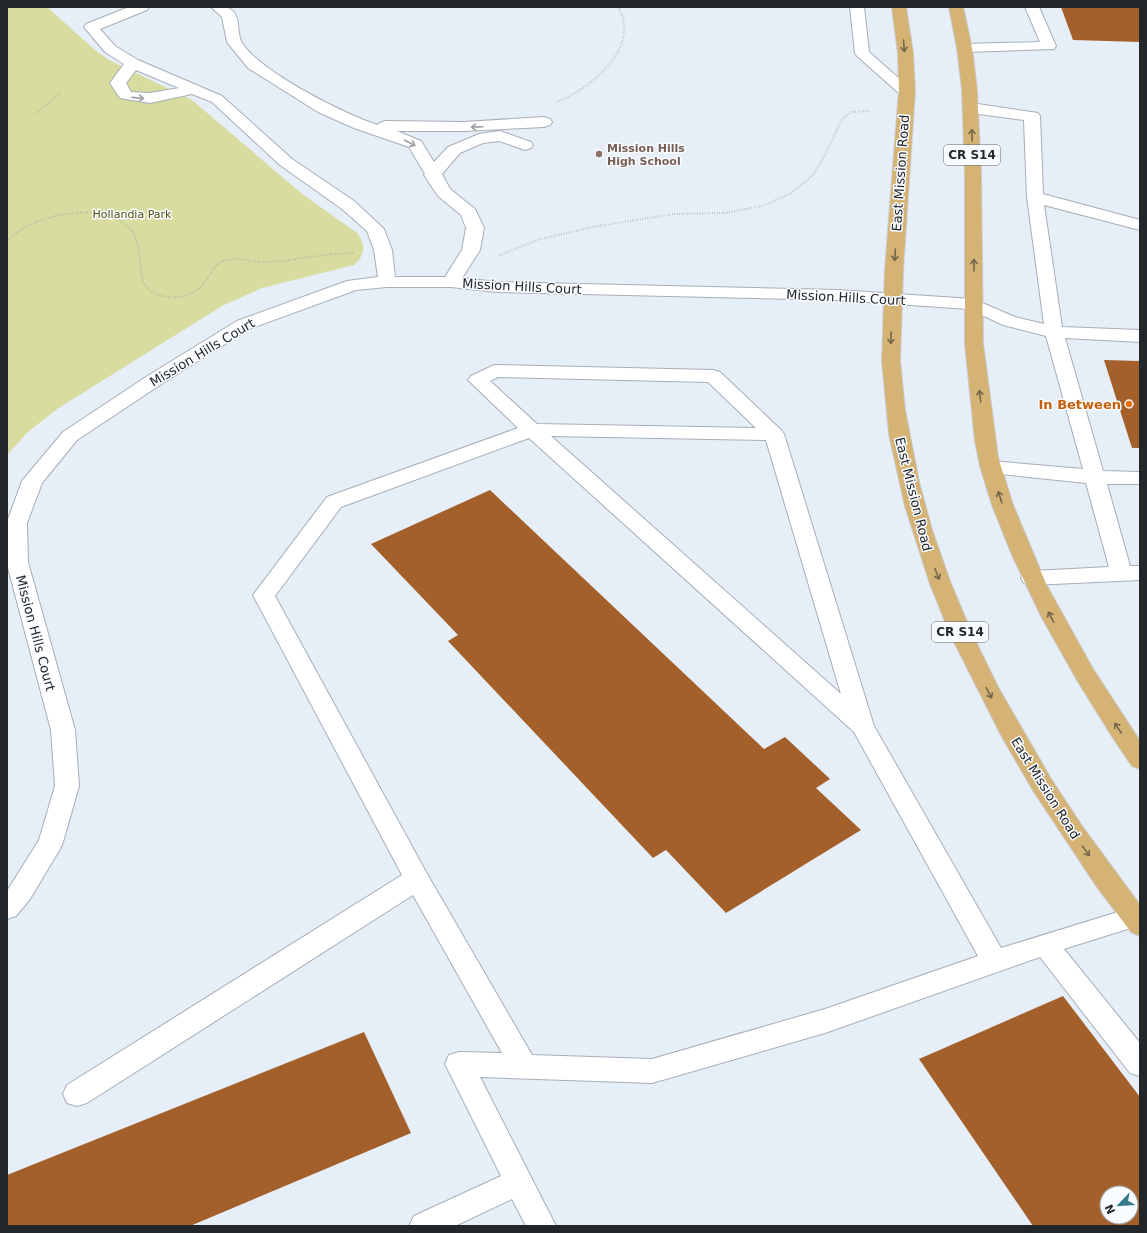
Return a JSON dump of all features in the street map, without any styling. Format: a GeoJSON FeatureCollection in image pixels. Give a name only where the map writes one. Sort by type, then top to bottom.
{"type":"FeatureCollection","features":[{"type":"Feature","properties":{"kind":"main road","name":"East Mission Road"},"geometry":{"type":"LineString","coordinates":[[899,7],[903,30],[906,92],[891,336],[893,399],[903,460],[932,560],[952,613],[976,667],[1016,740],[1064,820],[1137,921]]}},
{"type":"Feature","properties":{"kind":"main road","name":"CR S14"},"geometry":{"type":"LineString","coordinates":[[956,7],[966,48],[971,108],[974,346],[986,447],[1003,505],[1032,578],[1052,620],[1100,701],[1140,760]]}},
{"type":"Feature","properties":{"kind":"street"},"geometry":{"type":"LineString","coordinates":[[142,7],[91,27],[110,49],[133,64],[217,100],[286,162],[348,206],[376,229],[383,250],[387,282]]}},
{"type":"Feature","properties":{"kind":"street"},"geometry":{"type":"LineString","coordinates":[[218,7],[229,15],[234,42],[253,65],[324,109],[360,125],[396,136],[415,144],[432,175],[444,192],[469,213],[475,228],[471,250],[451,282]]}},
{"type":"Feature","properties":{"kind":"street"},"geometry":{"type":"LineString","coordinates":[[857,7],[862,53],[906,92]]}},
{"type":"Feature","properties":{"kind":"street"},"geometry":{"type":"LineString","coordinates":[[966,48],[1049,46],[1032,7]]}},
{"type":"Feature","properties":{"kind":"street"},"geometry":{"type":"LineString","coordinates":[[133,64],[118,83],[124,95],[138,99],[165,98],[192,89]]}},
{"type":"Feature","properties":{"kind":"street"},"geometry":{"type":"LineString","coordinates":[[971,108],[1032,116],[1035,197],[1054,332],[1095,477],[1131,573],[1032,578]]}},
{"type":"Feature","properties":{"kind":"street"},"geometry":{"type":"LineString","coordinates":[[360,125],[431,128],[544,122]]}},
{"type":"Feature","properties":{"kind":"street"},"geometry":{"type":"LineString","coordinates":[[432,175],[454,150],[479,139],[500,136],[525,145]]}},
{"type":"Feature","properties":{"kind":"street"},"geometry":{"type":"LineString","coordinates":[[1035,197],[1140,225]]}},
{"type":"Feature","properties":{"kind":"street","name":"Mission Hills Court"},"geometry":{"type":"LineString","coordinates":[[7,909],[21,892],[51,842],[67,786],[63,730],[14,576],[17,562],[17,523],[32,481],[70,436],[156,379],[243,325],[353,286],[387,282],[451,282],[496,287],[837,296],[973,304]]}},
{"type":"Feature","properties":{"kind":"street"},"geometry":{"type":"LineString","coordinates":[[973,304],[1009,321],[1054,332],[1140,336]]}},
{"type":"Feature","properties":{"kind":"street"},"geometry":{"type":"LineString","coordinates":[[862,726],[478,380],[494,371],[713,376],[774,434],[862,726],[994,962]]}},
{"type":"Feature","properties":{"kind":"street"},"geometry":{"type":"LineString","coordinates":[[524,1066],[417,879],[264,595],[334,502],[532,430],[774,434]]}},
{"type":"Feature","properties":{"kind":"street"},"geometry":{"type":"LineString","coordinates":[[991,467],[1095,477],[1140,478]]}},
{"type":"Feature","properties":{"kind":"street"},"geometry":{"type":"LineString","coordinates":[[77,1094],[417,879]]}},
{"type":"Feature","properties":{"kind":"street"},"geometry":{"type":"LineString","coordinates":[[541,1226],[459,1064],[652,1071],[825,1021],[1045,944],[1137,921]]}},
{"type":"Feature","properties":{"kind":"street"},"geometry":{"type":"LineString","coordinates":[[1045,944],[1140,1064]]}},
{"type":"Feature","properties":{"kind":"street"},"geometry":{"type":"LineString","coordinates":[[424,1226],[519,1182]]}},
{"type":"Feature","properties":{"kind":"path"},"geometry":{"type":"LineString","coordinates":[[556,102],[585,89],[618,53],[624,32],[622,12],[618,7]]}},
{"type":"Feature","properties":{"kind":"path"},"geometry":{"type":"LineString","coordinates":[[37,113],[61,92]]}},
{"type":"Feature","properties":{"kind":"path"},"geometry":{"type":"LineString","coordinates":[[500,255],[540,239],[598,226],[674,214],[725,213],[762,206],[790,194],[813,175],[842,119],[852,112],[870,111]]}},
{"type":"Feature","properties":{"kind":"path"},"geometry":{"type":"LineString","coordinates":[[7,242],[18,230],[45,218],[67,214],[94,213],[110,217],[124,224],[133,233],[143,284],[148,291],[157,295],[168,297],[195,292],[203,284],[214,266],[231,259],[240,258],[269,262],[320,254],[356,253]]}},
{"type":"Feature","properties":{"kind":"green space","name":"Hollandia Park"},"geometry":{"type":"Polygon","coordinates":[[[7,7],[47,7],[95,50],[109,60],[192,100],[301,193],[357,233],[362,241],[363,250],[360,258],[354,265],[262,288],[222,306],[57,409],[28,432],[7,455],[7,7]]]}},
{"type":"Feature","properties":{"kind":"building"},"geometry":{"type":"Polygon","coordinates":[[[1061,7],[1140,7],[1140,42],[1073,40],[1061,7]]]}},
{"type":"Feature","properties":{"kind":"building","name":"In Between"},"geometry":{"type":"Polygon","coordinates":[[[1104,360],[1140,361],[1140,448],[1132,448],[1104,360]]]}},
{"type":"Feature","properties":{"kind":"building"},"geometry":{"type":"Polygon","coordinates":[[[490,490],[764,749],[785,737],[830,779],[816,788],[861,830],[726,913],[666,850],[653,858],[448,641],[458,635],[371,544],[490,490]]]}},
{"type":"Feature","properties":{"kind":"building"},"geometry":{"type":"Polygon","coordinates":[[[1063,996],[1140,1097],[1140,1226],[1033,1226],[919,1059],[1063,996]]]}},
{"type":"Feature","properties":{"kind":"building"},"geometry":{"type":"Polygon","coordinates":[[[364,1032],[411,1133],[190,1226],[7,1226],[7,1175],[364,1032]]]}},
{"type":"Feature","properties":{"kind":"place","name":"Mission Hills High School"},"geometry":{"type":"Point","coordinates":[599,154]}},
{"type":"Feature","properties":{"kind":"place","name":"In Between"},"geometry":{"type":"Point","coordinates":[1129,404]}}]}
